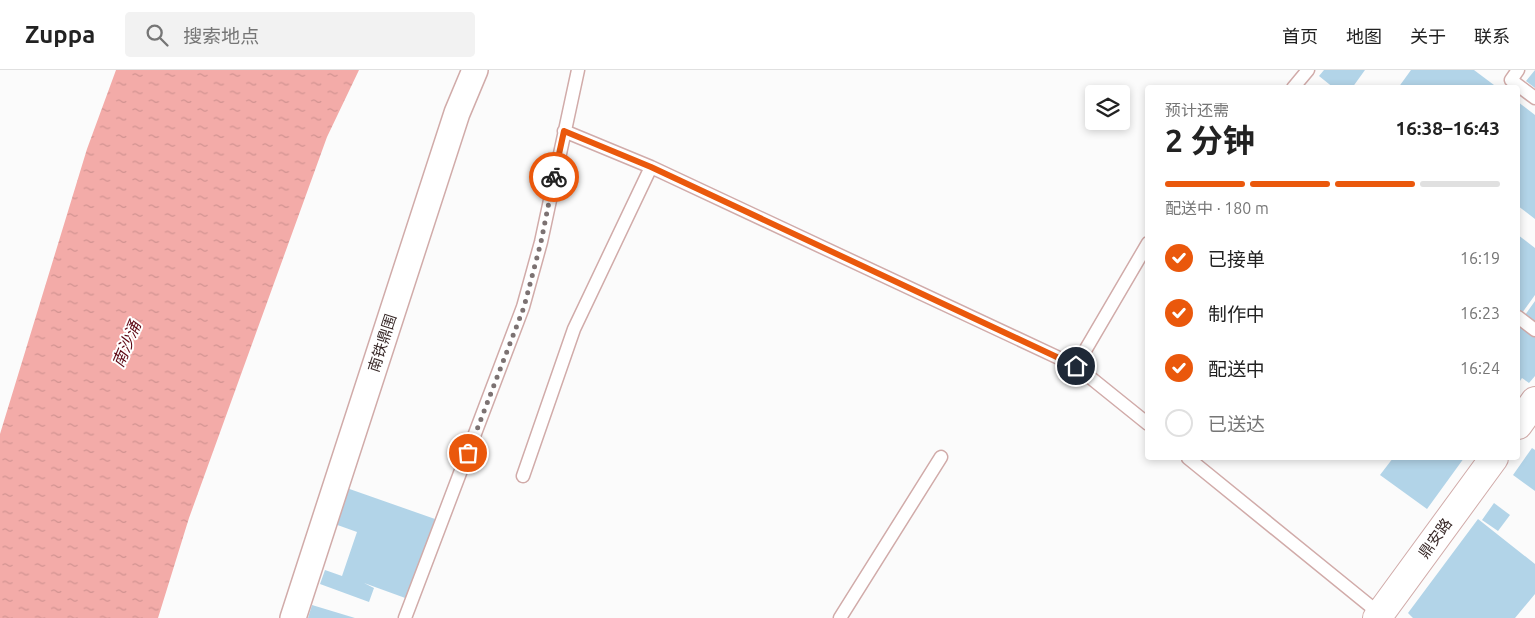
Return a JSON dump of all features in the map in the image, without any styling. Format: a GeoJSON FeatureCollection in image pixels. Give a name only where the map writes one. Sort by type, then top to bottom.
{"type":"FeatureCollection","features":[{"type":"Feature","properties":{"kind":"street","name":"南铁鼎围"},"geometry":{"type":"LineString","coordinates":[[293,618],[457,113],[475,70]]}},
{"type":"Feature","properties":{"kind":"street"},"geometry":{"type":"LineString","coordinates":[[1520,422],[1535,401]]}},
{"type":"Feature","properties":{"kind":"street","name":"鼎安路"},"geometry":{"type":"LineString","coordinates":[[1380,616],[1493,460]]}},
{"type":"Feature","properties":{"kind":"lane"},"geometry":{"type":"LineString","coordinates":[[405,618],[524,307],[541,242],[578,70]]}},
{"type":"Feature","properties":{"kind":"lane"},"geometry":{"type":"LineString","coordinates":[[1296,85],[1308,70]]}},
{"type":"Feature","properties":{"kind":"lane"},"geometry":{"type":"LineString","coordinates":[[1518,70],[1511,80],[1518,85]]}},
{"type":"Feature","properties":{"kind":"lane"},"geometry":{"type":"LineString","coordinates":[[1520,87],[1535,98]]}},
{"type":"Feature","properties":{"kind":"lane"},"geometry":{"type":"LineString","coordinates":[[564,131],[651,167],[1076,366],[1145,422]]}},
{"type":"Feature","properties":{"kind":"lane"},"geometry":{"type":"LineString","coordinates":[[523,476],[574,329],[651,167]]}},
{"type":"Feature","properties":{"kind":"lane"},"geometry":{"type":"LineString","coordinates":[[1076,366],[1145,248]]}},
{"type":"Feature","properties":{"kind":"lane"},"geometry":{"type":"LineString","coordinates":[[1520,319],[1535,330]]}},
{"type":"Feature","properties":{"kind":"lane"},"geometry":{"type":"LineString","coordinates":[[840,618],[941,457]]}},
{"type":"Feature","properties":{"kind":"lane"},"geometry":{"type":"LineString","coordinates":[[1190,460],[1380,616]]}},
{"type":"Feature","properties":{"kind":"water","name":"南沙涌"},"geometry":{"type":"Polygon","coordinates":[[[116,70],[359,70],[327,137],[189,518],[158,618],[0,618],[0,434],[87,149],[116,70]]]}},
{"type":"Feature","properties":{"kind":"building"},"geometry":{"type":"Polygon","coordinates":[[[1324,70],[1365,70],[1354,85],[1330,85],[1319,76],[1324,70]]]}},
{"type":"Feature","properties":{"kind":"building"},"geometry":{"type":"Polygon","coordinates":[[[1411,70],[1474,70],[1494,85],[1400,85],[1411,70]]]}},
{"type":"Feature","properties":{"kind":"building"},"geometry":{"type":"Polygon","coordinates":[[[1535,70],[1535,88],[1526,81],[1535,70]]]}},
{"type":"Feature","properties":{"kind":"building"},"geometry":{"type":"Polygon","coordinates":[[[1520,104],[1535,115],[1535,219],[1520,208],[1520,104]]]}},
{"type":"Feature","properties":{"kind":"building"},"geometry":{"type":"Polygon","coordinates":[[[1520,237],[1535,248],[1535,295],[1522,313],[1520,311],[1520,237]]]}},
{"type":"Feature","properties":{"kind":"building"},"geometry":{"type":"Polygon","coordinates":[[[1535,301],[1535,322],[1525,315],[1535,301]]]}},
{"type":"Feature","properties":{"kind":"building"},"geometry":{"type":"Polygon","coordinates":[[[1520,325],[1535,336],[1535,376],[1529,383],[1522,378],[1520,381],[1520,325]]]}},
{"type":"Feature","properties":{"kind":"building"},"geometry":{"type":"Polygon","coordinates":[[[1532,448],[1535,450],[1535,491],[1513,475],[1532,448]]]}},
{"type":"Feature","properties":{"kind":"building"},"geometry":{"type":"Polygon","coordinates":[[[1391,460],[1463,460],[1427,509],[1380,475],[1391,460]]]}},
{"type":"Feature","properties":{"kind":"building"},"geometry":{"type":"Polygon","coordinates":[[[341,486],[435,519],[408,599],[364,583],[374,588],[369,602],[320,584],[325,570],[342,576],[357,532],[329,522],[341,486]]]}},
{"type":"Feature","properties":{"kind":"building"},"geometry":{"type":"Polygon","coordinates":[[[1494,503],[1510,515],[1498,531],[1482,520],[1494,503]]]}},
{"type":"Feature","properties":{"kind":"building"},"geometry":{"type":"Polygon","coordinates":[[[1478,519],[1535,564],[1535,594],[1515,618],[1413,618],[1408,613],[1478,519]]]}},
{"type":"Feature","properties":{"kind":"building"},"geometry":{"type":"Polygon","coordinates":[[[312,605],[355,618],[308,618],[312,605]]]}},
{"type":"Feature","properties":{"kind":"way so far"},"geometry":{"type":"LineString","coordinates":[[468,453],[524,307],[541,242],[554,177]]}},
{"type":"Feature","properties":{"kind":"route"},"geometry":{"type":"LineString","coordinates":[[554,177],[564,131],[651,167],[1076,366]]}}]}
